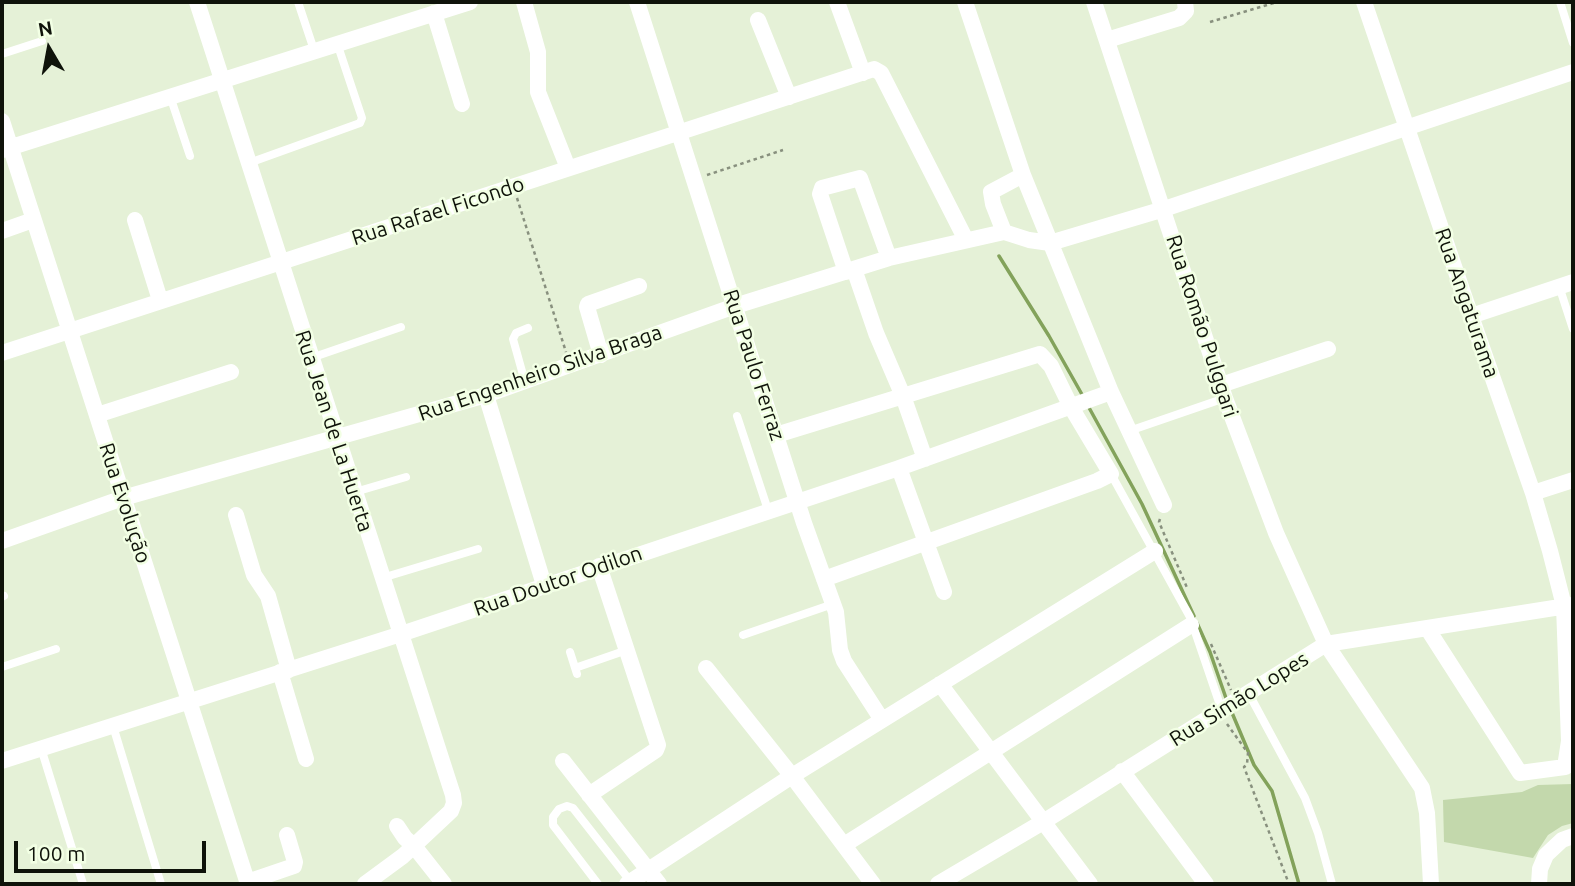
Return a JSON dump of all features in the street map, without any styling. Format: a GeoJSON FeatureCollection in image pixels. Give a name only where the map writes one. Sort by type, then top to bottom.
{"type":"FeatureCollection","features":[{"type":"Feature","properties":{"kind":"street","name":"Rua Jean de La Huerta"},"geometry":{"type":"LineString","coordinates":[[197,2],[454,803],[451,811],[414,846]]}},
{"type":"Feature","properties":{"kind":"street"},"geometry":{"type":"LineString","coordinates":[[6,148],[337,43],[424,10],[470,2]]}},
{"type":"Feature","properties":{"kind":"street"},"geometry":{"type":"LineString","coordinates":[[524,2],[538,52],[538,92],[568,168]]}},
{"type":"Feature","properties":{"kind":"street","name":"Rua Paulo Ferraz"},"geometry":{"type":"LineString","coordinates":[[637,2],[797,502],[833,604],[839,625],[840,650],[844,661],[882,720]]}},
{"type":"Feature","properties":{"kind":"street"},"geometry":{"type":"LineString","coordinates":[[837,2],[868,71],[881,73],[966,240]]}},
{"type":"Feature","properties":{"kind":"street"},"geometry":{"type":"LineString","coordinates":[[965,2],[1023,175],[1103,395],[1129,431],[1164,505]]}},
{"type":"Feature","properties":{"kind":"street","name":"Rua Romão Pulggari"},"geometry":{"type":"LineString","coordinates":[[1094,2],[1223,392],[1276,533],[1326,645],[1422,788],[1427,813],[1431,884]]}},
{"type":"Feature","properties":{"kind":"street"},"geometry":{"type":"LineString","coordinates":[[1107,40],[1179,19],[1186,11],[1185,2]]}},
{"type":"Feature","properties":{"kind":"street","name":"Rua Angaturama"},"geometry":{"type":"LineString","coordinates":[[1364,2],[1534,493],[1569,606],[1568,757],[1565,767],[1520,773],[1427,628]]}},
{"type":"Feature","properties":{"kind":"street"},"geometry":{"type":"LineString","coordinates":[[424,10],[462,104]]}},
{"type":"Feature","properties":{"kind":"street"},"geometry":{"type":"LineString","coordinates":[[758,20],[789,97]]}},
{"type":"Feature","properties":{"kind":"street","name":"Rua Rafael Ficondo"},"geometry":{"type":"LineString","coordinates":[[2,353],[868,71]]}},
{"type":"Feature","properties":{"kind":"street"},"geometry":{"type":"LineString","coordinates":[[1023,175],[990,192],[992,204],[1004,232],[1049,243],[1164,209],[1573,72]]}},
{"type":"Feature","properties":{"kind":"street","name":"Rua Evolução"},"geometry":{"type":"LineString","coordinates":[[2,121],[6,148],[33,220],[248,883]]}},
{"type":"Feature","properties":{"kind":"street"},"geometry":{"type":"LineString","coordinates":[[889,258],[860,178],[822,188],[820,194],[925,459]]}},
{"type":"Feature","properties":{"kind":"street"},"geometry":{"type":"LineString","coordinates":[[2,231],[33,220]]}},
{"type":"Feature","properties":{"kind":"street"},"geometry":{"type":"LineString","coordinates":[[135,220],[160,300]]}},
{"type":"Feature","properties":{"kind":"street","name":"Rua Engenheiro Silva Braga"},"geometry":{"type":"LineString","coordinates":[[2,541],[123,498],[486,395],[735,306],[850,270],[889,258],[1004,232]]}},
{"type":"Feature","properties":{"kind":"street"},"geometry":{"type":"LineString","coordinates":[[1471,316],[1566,284]]}},
{"type":"Feature","properties":{"kind":"street"},"geometry":{"type":"LineString","coordinates":[[601,355],[589,304],[639,286]]}},
{"type":"Feature","properties":{"kind":"street"},"geometry":{"type":"LineString","coordinates":[[1223,392],[1328,349]]}},
{"type":"Feature","properties":{"kind":"street"},"geometry":{"type":"LineString","coordinates":[[776,435],[1040,354],[1045,357],[1074,406],[1111,474],[824,579]]}},
{"type":"Feature","properties":{"kind":"street"},"geometry":{"type":"LineString","coordinates":[[97,415],[231,372]]}},
{"type":"Feature","properties":{"kind":"street"},"geometry":{"type":"LineString","coordinates":[[486,395],[544,585]]}},
{"type":"Feature","properties":{"kind":"street","name":"Rua Doutor Odilon"},"geometry":{"type":"LineString","coordinates":[[2,761],[401,634],[899,468],[1103,395]]}},
{"type":"Feature","properties":{"kind":"street"},"geometry":{"type":"LineString","coordinates":[[899,468],[944,592]]}},
{"type":"Feature","properties":{"kind":"street"},"geometry":{"type":"LineString","coordinates":[[1534,493],[1573,480]]}},
{"type":"Feature","properties":{"kind":"street"},"geometry":{"type":"LineString","coordinates":[[236,515],[254,575],[268,596],[306,759]]}},
{"type":"Feature","properties":{"kind":"street"},"geometry":{"type":"LineString","coordinates":[[629,883],[792,776],[1155,551]]}},
{"type":"Feature","properties":{"kind":"street"},"geometry":{"type":"LineString","coordinates":[[589,796],[656,750],[658,745],[599,566]]}},
{"type":"Feature","properties":{"kind":"street","name":"Rua Simão Lopes"},"geometry":{"type":"LineString","coordinates":[[938,884],[1326,645],[1569,606]]}},
{"type":"Feature","properties":{"kind":"street"},"geometry":{"type":"LineString","coordinates":[[844,845],[1191,625]]}},
{"type":"Feature","properties":{"kind":"street"},"geometry":{"type":"LineString","coordinates":[[706,668],[873,884]]}},
{"type":"Feature","properties":{"kind":"street"},"geometry":{"type":"LineString","coordinates":[[940,684],[1090,884]]}},
{"type":"Feature","properties":{"kind":"street"},"geometry":{"type":"LineString","coordinates":[[562,761],[659,884]]}},
{"type":"Feature","properties":{"kind":"street"},"geometry":{"type":"LineString","coordinates":[[1122,771],[1206,884]]}},
{"type":"Feature","properties":{"kind":"street"},"geometry":{"type":"LineString","coordinates":[[397,825],[444,884]]}},
{"type":"Feature","properties":{"kind":"street"},"geometry":{"type":"LineString","coordinates":[[248,883],[294,866],[287,835]]}},
{"type":"Feature","properties":{"kind":"street"},"geometry":{"type":"LineString","coordinates":[[1539,884],[1539,869],[1546,855],[1562,840],[1573,836]]}},
{"type":"Feature","properties":{"kind":"street"},"geometry":{"type":"LineString","coordinates":[[365,884],[414,846]]}},
{"type":"Feature","properties":{"kind":"lane"},"geometry":{"type":"LineString","coordinates":[[298,2],[314,50]]}},
{"type":"Feature","properties":{"kind":"lane"},"geometry":{"type":"LineString","coordinates":[[1560,2],[1573,43]]}},
{"type":"Feature","properties":{"kind":"lane"},"geometry":{"type":"LineString","coordinates":[[2,54],[42,41]]}},
{"type":"Feature","properties":{"kind":"lane"},"geometry":{"type":"LineString","coordinates":[[249,163],[360,123],[362,118],[337,43]]}},
{"type":"Feature","properties":{"kind":"lane"},"geometry":{"type":"LineString","coordinates":[[170,96],[190,156]]}},
{"type":"Feature","properties":{"kind":"lane"},"geometry":{"type":"LineString","coordinates":[[1566,284],[1573,329]]}},
{"type":"Feature","properties":{"kind":"lane"},"geometry":{"type":"LineString","coordinates":[[311,358],[401,327]]}},
{"type":"Feature","properties":{"kind":"lane"},"geometry":{"type":"LineString","coordinates":[[525,382],[513,339],[516,333],[528,328]]}},
{"type":"Feature","properties":{"kind":"lane"},"geometry":{"type":"LineString","coordinates":[[1129,431],[1223,392]]}},
{"type":"Feature","properties":{"kind":"lane"},"geometry":{"type":"LineString","coordinates":[[737,416],[768,510]]}},
{"type":"Feature","properties":{"kind":"lane"},"geometry":{"type":"LineString","coordinates":[[1111,474],[1189,617],[1221,711]]}},
{"type":"Feature","properties":{"kind":"lane"},"geometry":{"type":"LineString","coordinates":[[355,492],[406,477]]}},
{"type":"Feature","properties":{"kind":"lane"},"geometry":{"type":"LineString","coordinates":[[382,578],[478,549]]}},
{"type":"Feature","properties":{"kind":"lane"},"geometry":{"type":"LineString","coordinates":[[743,635],[833,604]]}},
{"type":"Feature","properties":{"kind":"lane"},"geometry":{"type":"LineString","coordinates":[[2,667],[56,649]]}},
{"type":"Feature","properties":{"kind":"lane"},"geometry":{"type":"LineString","coordinates":[[570,652],[577,671],[627,650]]}},
{"type":"Feature","properties":{"kind":"lane"},"geometry":{"type":"LineString","coordinates":[[1242,698],[1305,798],[1332,884]]}},
{"type":"Feature","properties":{"kind":"lane"},"geometry":{"type":"LineString","coordinates":[[113,726],[161,884]]}},
{"type":"Feature","properties":{"kind":"lane"},"geometry":{"type":"LineString","coordinates":[[41,748],[83,884]]}},
{"type":"Feature","properties":{"kind":"lane"},"geometry":{"type":"LineString","coordinates":[[598,884],[553,825],[553,817],[559,809],[567,806],[573,808],[629,883]]}},
{"type":"Feature","properties":{"kind":"path"},"geometry":{"type":"LineString","coordinates":[[1210,22],[1277,2]]}},
{"type":"Feature","properties":{"kind":"path"},"geometry":{"type":"LineString","coordinates":[[694,179],[783,150]]}},
{"type":"Feature","properties":{"kind":"path"},"geometry":{"type":"LineString","coordinates":[[513,186],[571,365]]}},
{"type":"Feature","properties":{"kind":"path"},"geometry":{"type":"LineString","coordinates":[[1221,711],[1248,753],[1244,768],[1289,884]]}},
{"type":"Feature","properties":{"kind":"green space"},"geometry":{"type":"Polygon","coordinates":[[[1573,784],[1573,823],[1548,835],[1533,858],[1444,842],[1443,800],[1522,792],[1538,785],[1573,784]]]}},
{"type":"Feature","properties":{"kind":"waterway"},"geometry":{"type":"LineString","coordinates":[[999,256],[1084,398]]}},
{"type":"Feature","properties":{"kind":"waterway"},"geometry":{"type":"LineString","coordinates":[[1087,404],[1142,504],[1194,616]]}},
{"type":"Feature","properties":{"kind":"waterway"},"geometry":{"type":"LineString","coordinates":[[1197,623],[1227,701]]}},
{"type":"Feature","properties":{"kind":"waterway"},"geometry":{"type":"LineString","coordinates":[[1230,708],[1254,765],[1272,791],[1299,884]]}}]}
